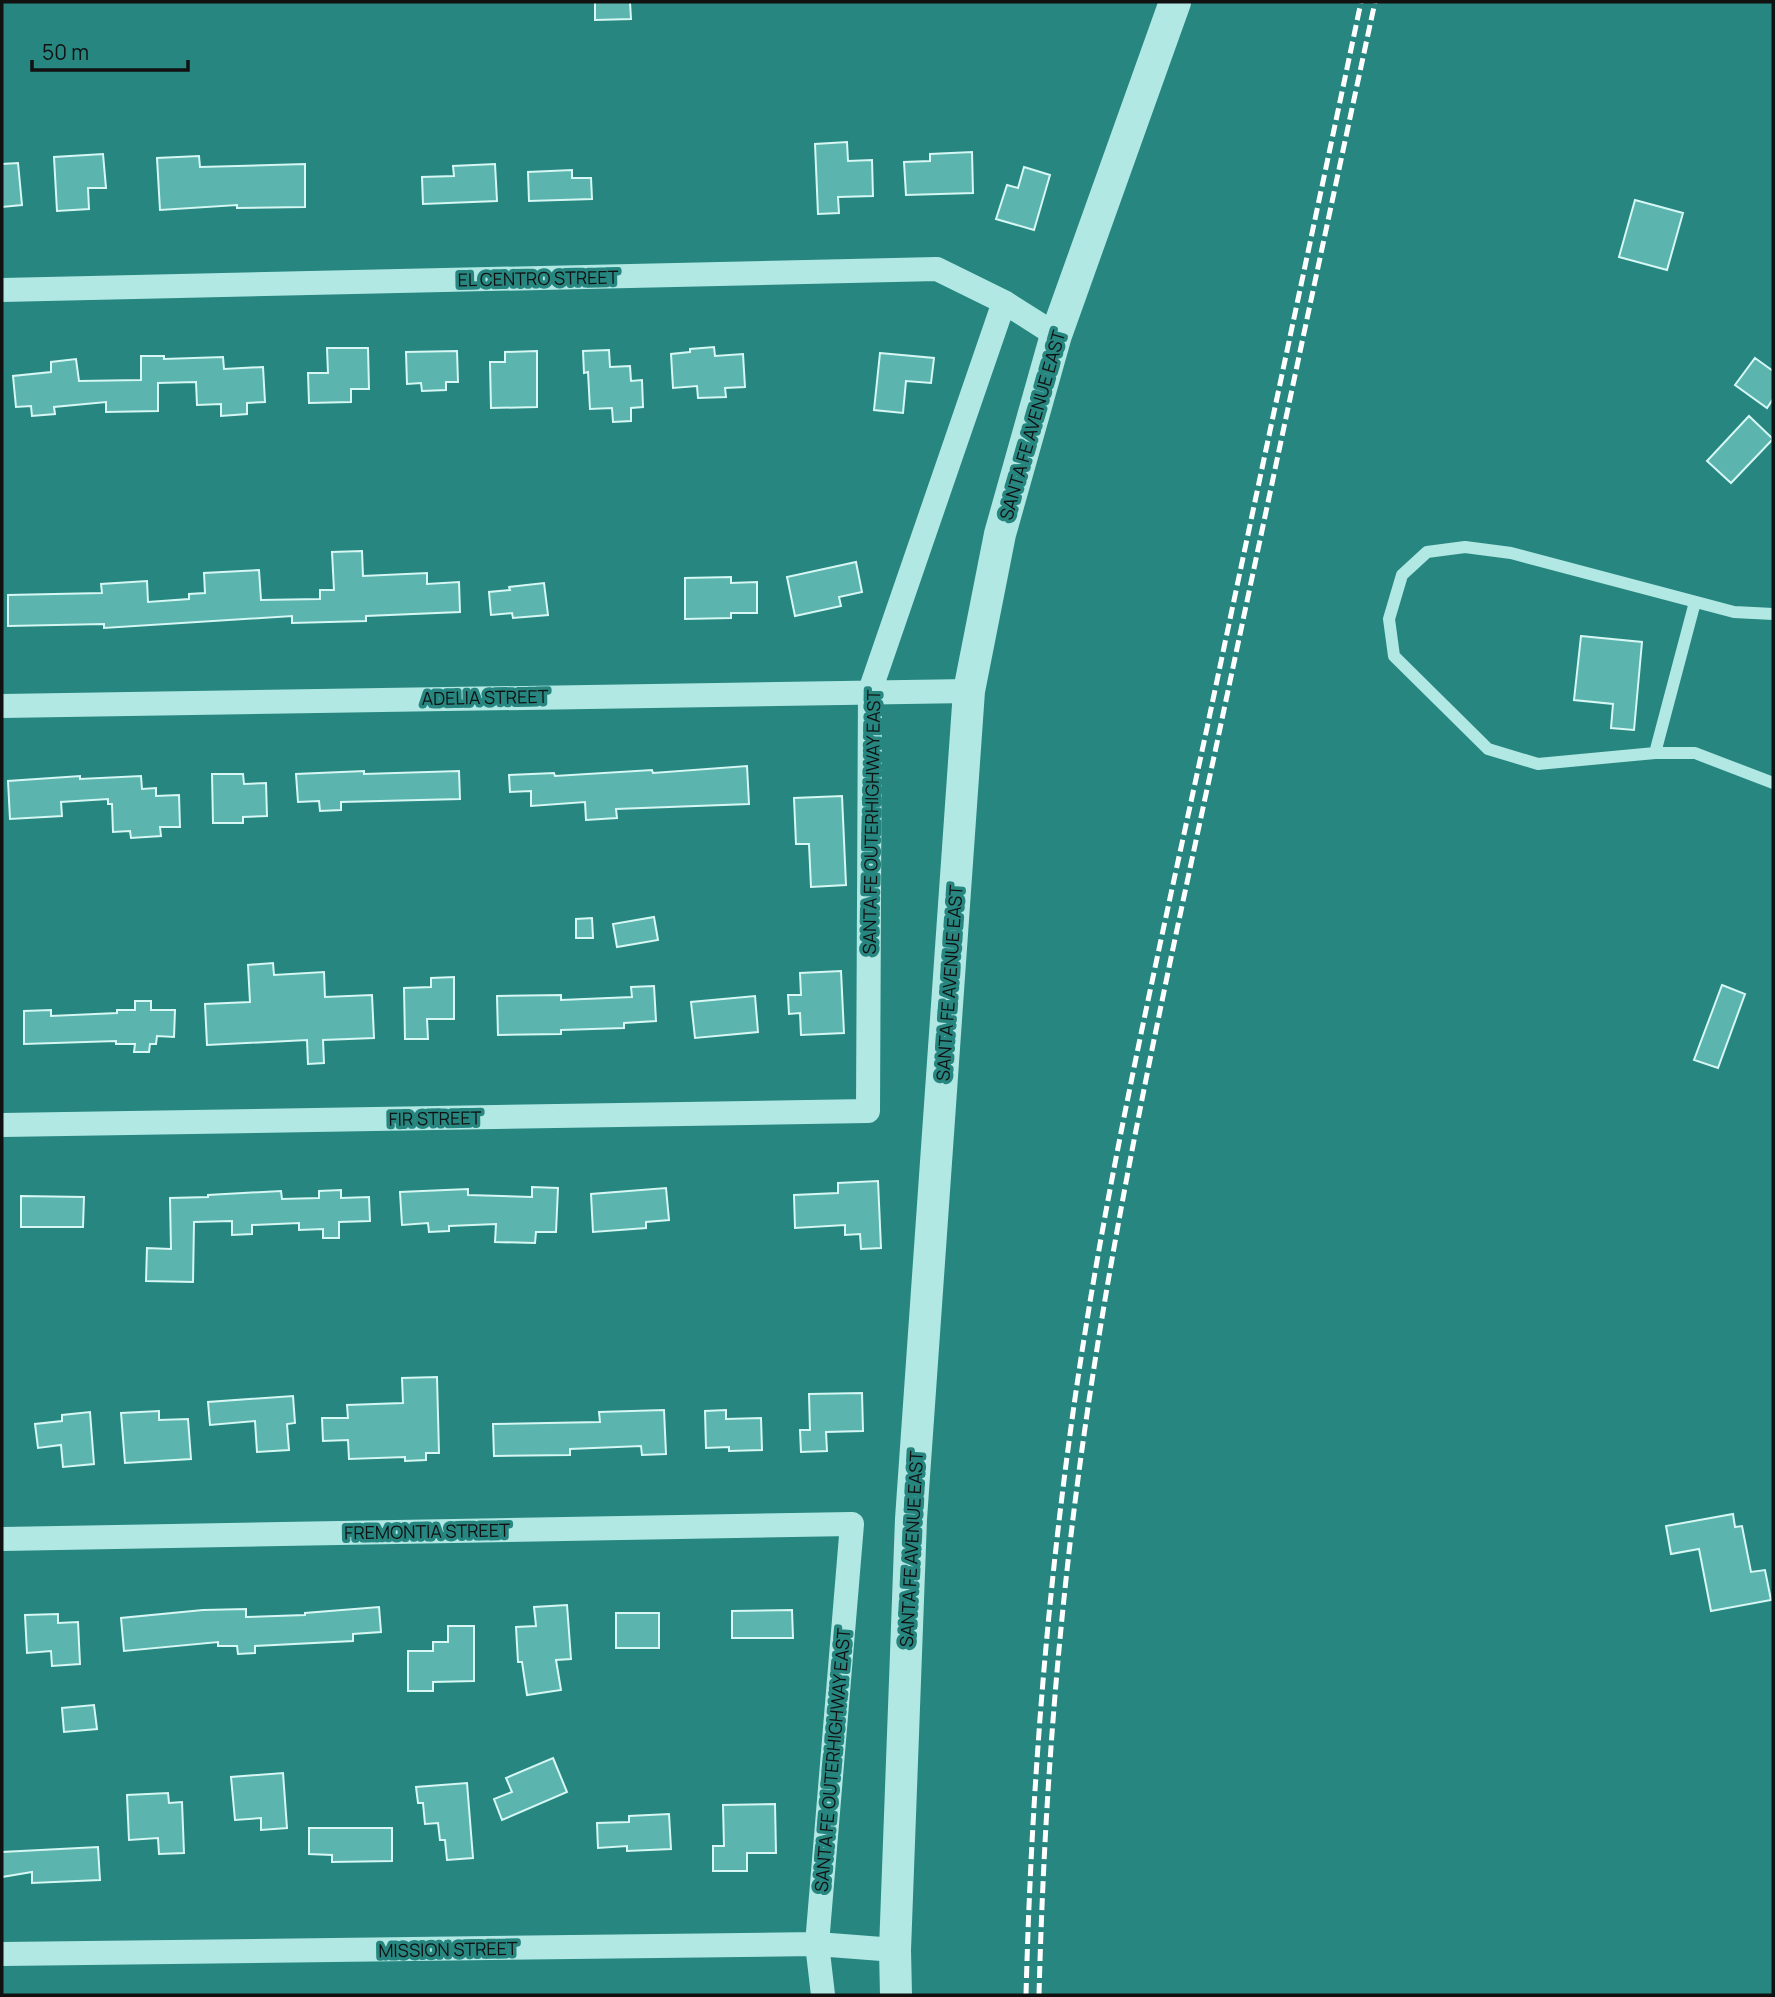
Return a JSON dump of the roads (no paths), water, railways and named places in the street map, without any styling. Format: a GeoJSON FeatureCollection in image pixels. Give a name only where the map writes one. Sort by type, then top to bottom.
{"type":"FeatureCollection","features":[{"type":"Feature","properties":{"kind":"street","name":"SANTA FE AVENUE EAST"},"geometry":{"type":"LineString","coordinates":[[896,1995],[895,1950],[911,1519],[969,691],[1000,534],[1056,335],[1175,2]]}},
{"type":"Feature","properties":{"kind":"street","name":"EL CENTRO STREET"},"geometry":{"type":"LineString","coordinates":[[2,290],[936,269],[1004,302],[1056,335]]}},
{"type":"Feature","properties":{"kind":"street","name":"SANTA FE OUTERHIGHWAY EAST"},"geometry":{"type":"LineString","coordinates":[[869,1111],[870,691],[1004,302]]}},
{"type":"Feature","properties":{"kind":"street","name":"ADELIA STREET"},"geometry":{"type":"LineString","coordinates":[[2,706],[969,691]]}},
{"type":"Feature","properties":{"kind":"street","name":"FIR STREET"},"geometry":{"type":"LineString","coordinates":[[2,1125],[869,1111]]}},
{"type":"Feature","properties":{"kind":"street","name":"SANTA FE OUTERHIGHWAY EAST"},"geometry":{"type":"LineString","coordinates":[[823,1995],[817,1944],[852,1524]]}},
{"type":"Feature","properties":{"kind":"street","name":"FREMONTIA STREET"},"geometry":{"type":"LineString","coordinates":[[2,1539],[852,1524]]}},
{"type":"Feature","properties":{"kind":"street","name":"MISSION STREET"},"geometry":{"type":"LineString","coordinates":[[2,1954],[817,1944],[895,1950]]}},
{"type":"Feature","properties":{"kind":"lane"},"geometry":{"type":"LineString","coordinates":[[1773,614],[1734,612],[1511,553],[1465,547],[1427,552],[1402,575],[1389,619],[1394,656],[1488,749],[1538,764],[1655,753],[1695,753],[1773,783]]}},
{"type":"Feature","properties":{"kind":"lane"},"geometry":{"type":"LineString","coordinates":[[1655,753],[1695,602]]}},
{"type":"Feature","properties":{"kind":"railway"},"geometry":{"type":"LineString","coordinates":[[1026,1995],[1031,1853],[1047,1640],[1062,1498],[1084,1339],[1150,989],[1361,2]]}},
{"type":"Feature","properties":{"kind":"railway"},"geometry":{"type":"LineString","coordinates":[[1039,1995],[1044,1853],[1060,1640],[1075,1499],[1098,1341],[1163,996],[1375,2]]}}]}
